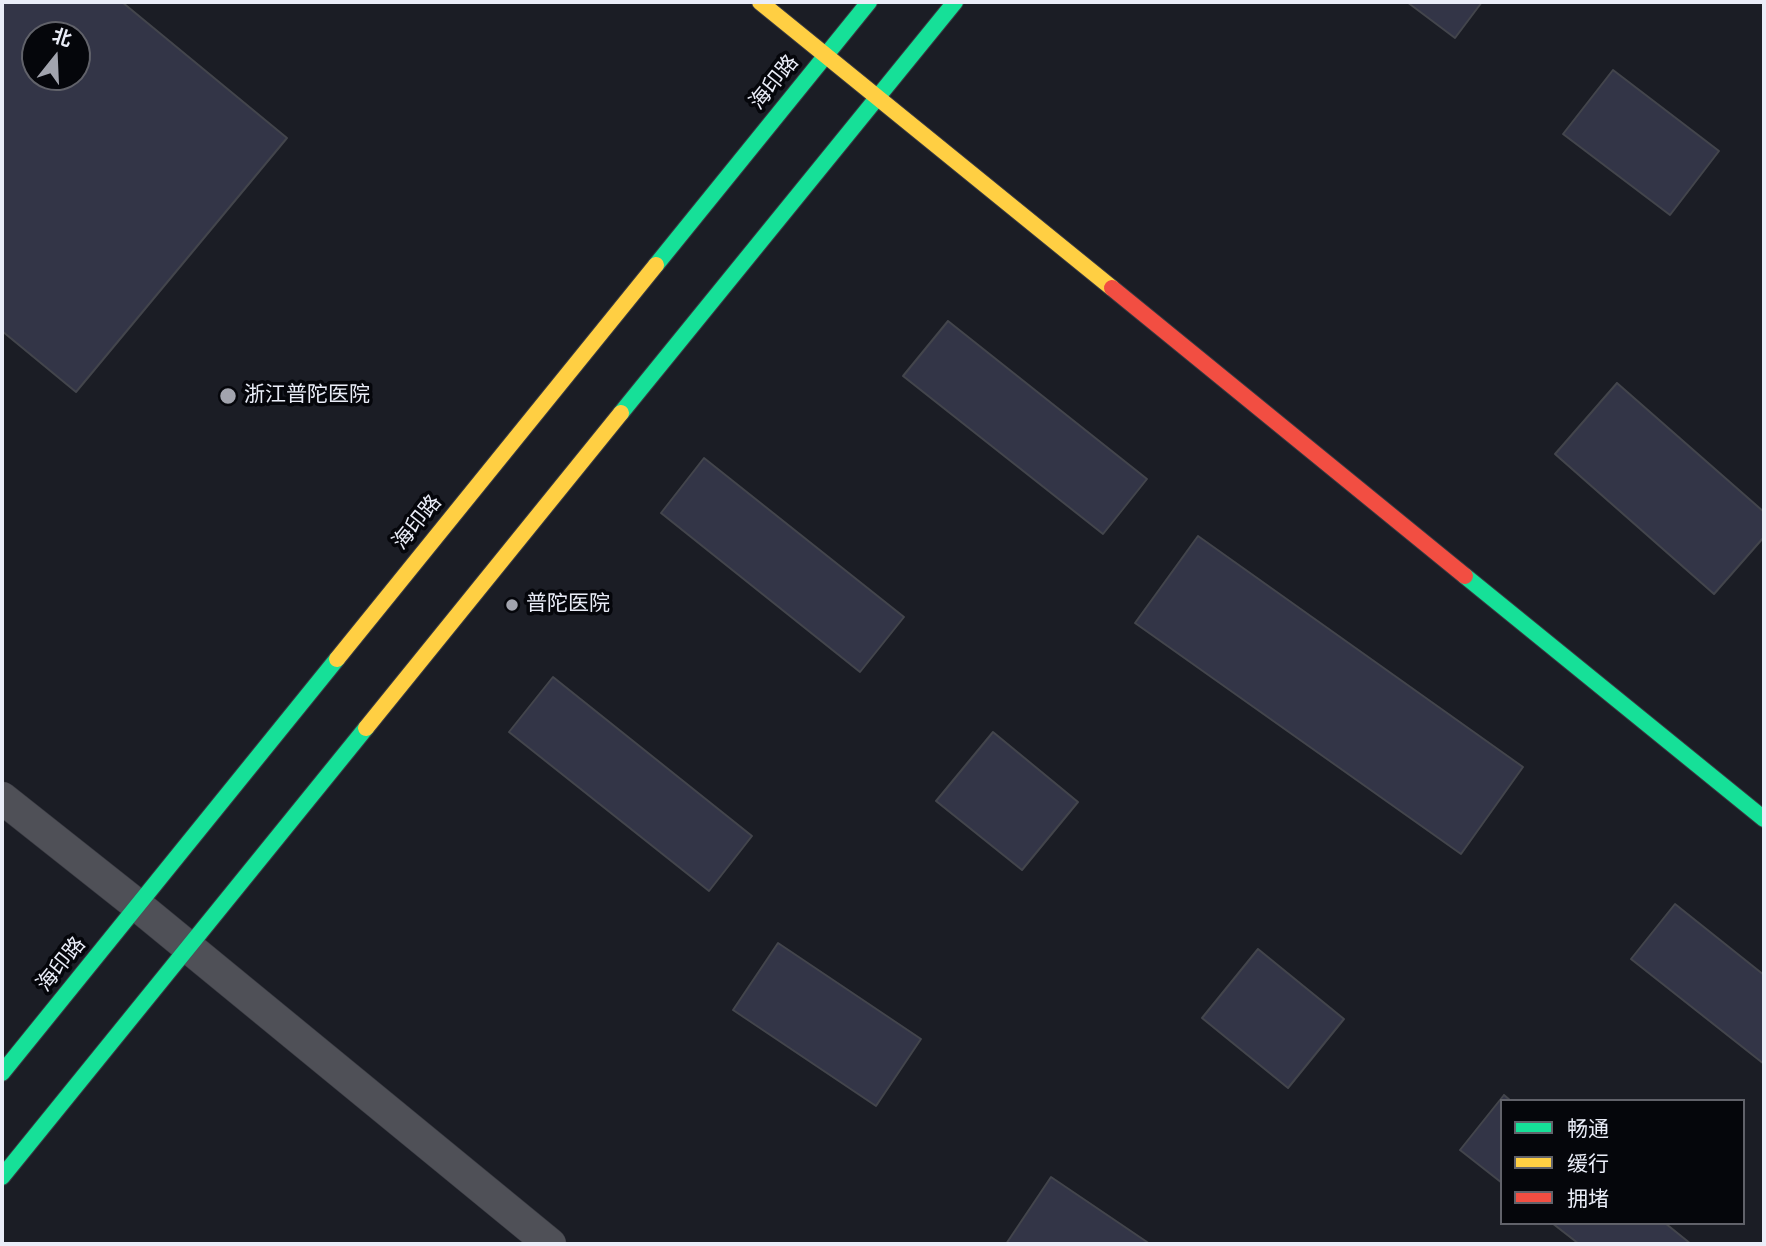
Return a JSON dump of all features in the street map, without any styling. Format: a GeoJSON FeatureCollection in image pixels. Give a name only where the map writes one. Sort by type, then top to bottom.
{"type":"FeatureCollection","features":[{"type":"Feature","properties":{"kind":"street"},"geometry":{"type":"LineString","coordinates":[[760,2],[1764,819]]}},
{"type":"Feature","properties":{"kind":"street","name":"海印路"},"geometry":{"type":"LineString","coordinates":[[2,1073],[869,2]]}},
{"type":"Feature","properties":{"kind":"street"},"geometry":{"type":"LineString","coordinates":[[2,1177],[955,2]]}},
{"type":"Feature","properties":{"kind":"street"},"geometry":{"type":"LineString","coordinates":[[2,798],[137,905],[550,1244]]}},
{"type":"Feature","properties":{"kind":"building"},"geometry":{"type":"Polygon","coordinates":[[[2,2],[122,2],[287,138],[76,392],[2,331],[2,2]]]}},
{"type":"Feature","properties":{"kind":"building"},"geometry":{"type":"Polygon","coordinates":[[[1407,2],[1482,2],[1455,38],[1407,2]]]}},
{"type":"Feature","properties":{"kind":"building"},"geometry":{"type":"Polygon","coordinates":[[[1613,70],[1719,151],[1670,215],[1563,134],[1613,70]]]}},
{"type":"Feature","properties":{"kind":"building"},"geometry":{"type":"Polygon","coordinates":[[[948,321],[1147,479],[1103,534],[903,376],[948,321]]]}},
{"type":"Feature","properties":{"kind":"building"},"geometry":{"type":"Polygon","coordinates":[[[1617,383],[1764,512],[1764,537],[1714,594],[1555,454],[1617,383]]]}},
{"type":"Feature","properties":{"kind":"building"},"geometry":{"type":"Polygon","coordinates":[[[704,458],[904,617],[860,672],[661,513],[704,458]]]}},
{"type":"Feature","properties":{"kind":"building"},"geometry":{"type":"Polygon","coordinates":[[[1198,536],[1523,767],[1461,854],[1135,623],[1198,536]]]}},
{"type":"Feature","properties":{"kind":"building"},"geometry":{"type":"Polygon","coordinates":[[[553,677],[752,836],[709,891],[509,732],[553,677]]]}},
{"type":"Feature","properties":{"kind":"building"},"geometry":{"type":"Polygon","coordinates":[[[993,732],[1078,802],[1022,870],[936,801],[993,732]]]}},
{"type":"Feature","properties":{"kind":"building"},"geometry":{"type":"Polygon","coordinates":[[[1675,904],[1764,975],[1764,1064],[1631,959],[1675,904]]]}},
{"type":"Feature","properties":{"kind":"building"},"geometry":{"type":"Polygon","coordinates":[[[778,943],[921,1039],[876,1106],[733,1010],[778,943]]]}},
{"type":"Feature","properties":{"kind":"building"},"geometry":{"type":"Polygon","coordinates":[[[1258,949],[1344,1019],[1288,1088],[1202,1018],[1258,949]]]}},
{"type":"Feature","properties":{"kind":"building"},"geometry":{"type":"Polygon","coordinates":[[[1500,1100],[1500,1181],[1460,1150],[1500,1100]]]}},
{"type":"Feature","properties":{"kind":"building"},"geometry":{"type":"Polygon","coordinates":[[[1051,1177],[1150,1244],[1006,1244],[1051,1177]]]}},
{"type":"Feature","properties":{"kind":"building"},"geometry":{"type":"Polygon","coordinates":[[[1555,1225],[1667,1225],[1691,1244],[1579,1244],[1555,1225]]]}},
{"type":"Feature","properties":{"kind":"traffic: fast"},"geometry":{"type":"LineString","coordinates":[[656,265],[869,2]]}},
{"type":"Feature","properties":{"kind":"traffic: fast"},"geometry":{"type":"LineString","coordinates":[[621,413],[955,2]]}},
{"type":"Feature","properties":{"kind":"traffic: fast"},"geometry":{"type":"LineString","coordinates":[[1465,576],[1764,819]]}},
{"type":"Feature","properties":{"kind":"traffic: fast"},"geometry":{"type":"LineString","coordinates":[[2,1073],[337,659]]}},
{"type":"Feature","properties":{"kind":"traffic: fast"},"geometry":{"type":"LineString","coordinates":[[2,1177],[366,728]]}},
{"type":"Feature","properties":{"kind":"traffic: slow"},"geometry":{"type":"LineString","coordinates":[[760,2],[1112,288]]}},
{"type":"Feature","properties":{"kind":"traffic: slow"},"geometry":{"type":"LineString","coordinates":[[337,659],[656,265]]}},
{"type":"Feature","properties":{"kind":"traffic: slow"},"geometry":{"type":"LineString","coordinates":[[366,728],[621,413]]}},
{"type":"Feature","properties":{"kind":"traffic: jam"},"geometry":{"type":"LineString","coordinates":[[1112,288],[1465,576]]}},
{"type":"Feature","properties":{"kind":"place","name":"浙江普陀医院"},"geometry":{"type":"Point","coordinates":[228,396]}},
{"type":"Feature","properties":{"kind":"place","name":"普陀医院"},"geometry":{"type":"Point","coordinates":[512,605]}}]}
